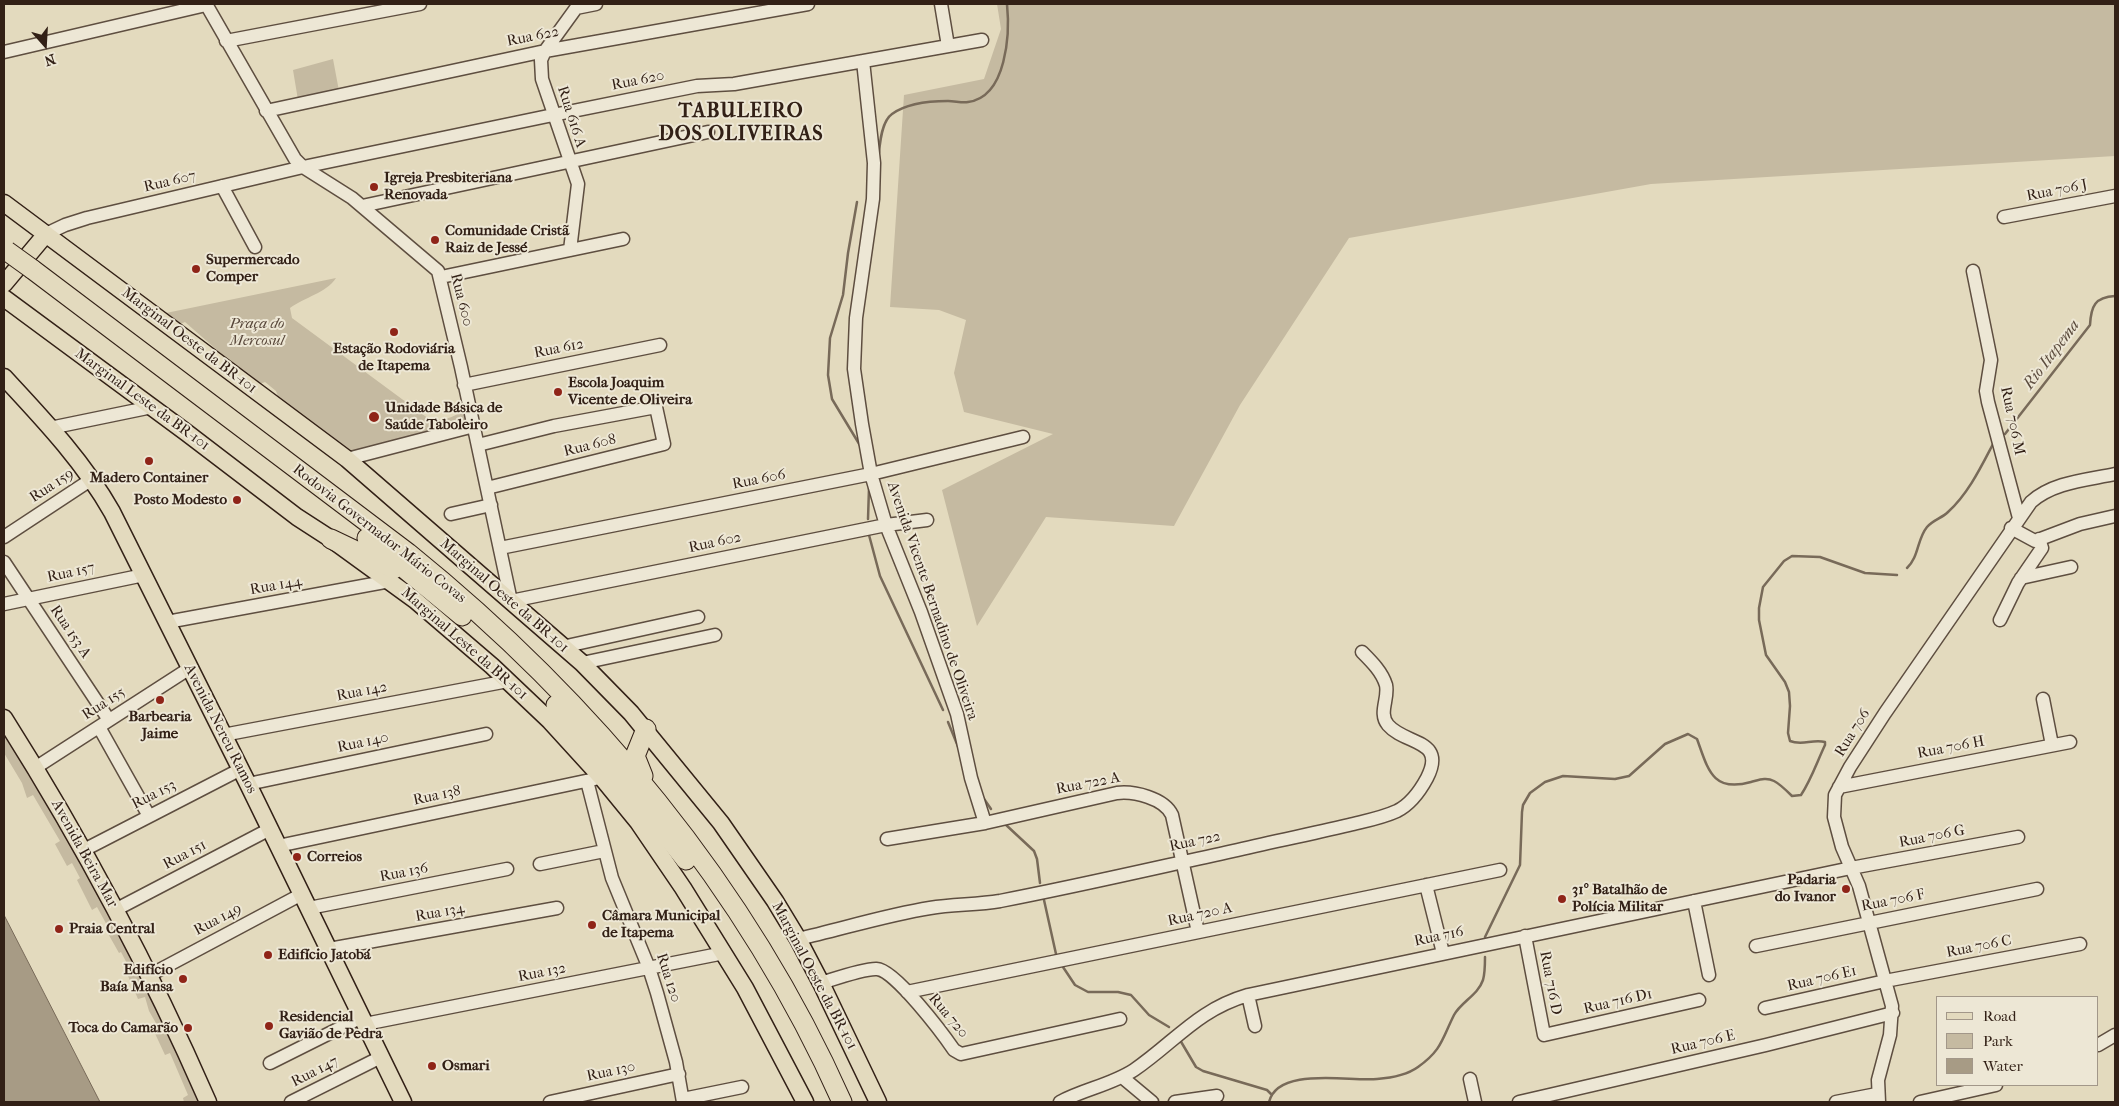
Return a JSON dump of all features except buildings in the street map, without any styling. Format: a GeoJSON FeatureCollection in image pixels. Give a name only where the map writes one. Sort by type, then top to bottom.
{"type":"FeatureCollection","features":[{"type":"Feature","properties":{"kind":"highway","name":"Rodovia Governador Mário Covas"},"geometry":{"type":"LineString","coordinates":[[5,254],[28,274],[445,600],[564,714],[618,775],[679,850],[710,894],[751,958],[792,1028],[829,1102]]}},
{"type":"Feature","properties":{"kind":"highway","name":"Rodovia Governador Mário Covas"},"geometry":{"type":"LineString","coordinates":[[28,274],[448,585],[557,688],[650,791],[695,850],[750,932],[812,1041],[842,1102]]}},
{"type":"Feature","properties":{"kind":"highway"},"geometry":{"type":"LineString","coordinates":[[331,538],[390,566],[431,599],[472,625]]}},
{"type":"Feature","properties":{"kind":"highway"},"geometry":{"type":"LineString","coordinates":[[646,729],[635,756],[650,791]]}},
{"type":"Feature","properties":{"kind":"main road","name":"Marginal Oeste da BR-101"},"geometry":{"type":"LineString","coordinates":[[4,203],[347,459],[582,663],[646,729],[751,864],[798,939],[878,1102]]}},
{"type":"Feature","properties":{"kind":"main road"},"geometry":{"type":"LineString","coordinates":[[4,284],[46,234]]}},
{"type":"Feature","properties":{"kind":"main road","name":"Marginal Leste da BR-101"},"geometry":{"type":"LineString","coordinates":[[4,298],[312,527],[331,538],[390,581],[442,622],[550,721],[595,779],[666,862],[724,953],[805,1102]]}},
{"type":"Feature","properties":{"kind":"main road","name":"Avenida Nereu Ramos"},"geometry":{"type":"LineString","coordinates":[[6,383],[50,428],[92,479],[144,575],[241,769],[403,1102]]}},
{"type":"Feature","properties":{"kind":"main road","name":"Avenida Beira Mar"},"geometry":{"type":"LineString","coordinates":[[4,718],[82,850],[150,975],[208,1102]]}},
{"type":"Feature","properties":{"kind":"street"},"geometry":{"type":"LineString","coordinates":[[4,52],[206,4]]}},
{"type":"Feature","properties":{"kind":"street","name":"Rua 600"},"geometry":{"type":"LineString","coordinates":[[206,4],[295,159],[303,168],[344,192],[362,206],[438,271],[441,277],[474,426],[510,602]]}},
{"type":"Feature","properties":{"kind":"street"},"geometry":{"type":"LineString","coordinates":[[226,40],[420,4]]}},
{"type":"Feature","properties":{"kind":"street"},"geometry":{"type":"LineString","coordinates":[[577,6],[596,4]]}},
{"type":"Feature","properties":{"kind":"street","name":"Rua 622"},"geometry":{"type":"LineString","coordinates":[[266,110],[545,51],[808,4]]}},
{"type":"Feature","properties":{"kind":"street"},"geometry":{"type":"LineString","coordinates":[[941,4],[948,46]]}},
{"type":"Feature","properties":{"kind":"street","name":"Rua 616 A"},"geometry":{"type":"LineString","coordinates":[[570,250],[578,184],[542,79],[541,60],[545,51],[577,6]]}},
{"type":"Feature","properties":{"kind":"street","name":"Rua 620"},"geometry":{"type":"LineString","coordinates":[[303,168],[554,114],[697,86],[734,84],[982,40]]}},
{"type":"Feature","properties":{"kind":"street","name":"Avenida Vicente Bernadino de Oliveira"},"geometry":{"type":"LineString","coordinates":[[863,61],[874,163],[873,198],[856,318],[854,368],[871,474],[886,525],[921,612],[957,714],[971,778],[985,823]]}},
{"type":"Feature","properties":{"kind":"street"},"geometry":{"type":"LineString","coordinates":[[362,206],[708,132]]}},
{"type":"Feature","properties":{"kind":"street","name":"Rua 607"},"geometry":{"type":"LineString","coordinates":[[46,234],[88,218],[303,168]]}},
{"type":"Feature","properties":{"kind":"street"},"geometry":{"type":"LineString","coordinates":[[222,186],[255,247]]}},
{"type":"Feature","properties":{"kind":"street","name":"Rua 706 J"},"geometry":{"type":"LineString","coordinates":[[2004,217],[2115,196]]}},
{"type":"Feature","properties":{"kind":"street"},"geometry":{"type":"LineString","coordinates":[[441,277],[623,239]]}},
{"type":"Feature","properties":{"kind":"street","name":"Rua 706 M"},"geometry":{"type":"LineString","coordinates":[[1973,271],[1991,360],[1986,391],[2015,523]]}},
{"type":"Feature","properties":{"kind":"street","name":"Rua 612"},"geometry":{"type":"LineString","coordinates":[[464,385],[660,345]]}},
{"type":"Feature","properties":{"kind":"street"},"geometry":{"type":"LineString","coordinates":[[50,428],[152,407]]}},
{"type":"Feature","properties":{"kind":"street","name":"Rua 608"},"geometry":{"type":"LineString","coordinates":[[478,445],[554,426],[656,407],[664,444],[487,488]]}},
{"type":"Feature","properties":{"kind":"street"},"geometry":{"type":"LineString","coordinates":[[347,459],[474,426]]}},
{"type":"Feature","properties":{"kind":"street","name":"Rua 606"},"geometry":{"type":"LineString","coordinates":[[500,548],[871,474],[1023,437]]}},
{"type":"Feature","properties":{"kind":"street","name":"Rua 706"},"geometry":{"type":"LineString","coordinates":[[1878,1098],[1878,1080],[1890,1035],[1893,1013],[1859,886],[1842,847],[1834,817],[1834,804],[1838,787],[1885,713],[2031,502],[2050,490],[2115,474]]}},
{"type":"Feature","properties":{"kind":"street","name":"Rua 159"},"geometry":{"type":"LineString","coordinates":[[4,537],[92,479]]}},
{"type":"Feature","properties":{"kind":"street"},"geometry":{"type":"LineString","coordinates":[[451,514],[491,505]]}},
{"type":"Feature","properties":{"kind":"street"},"geometry":{"type":"LineString","coordinates":[[2015,523],[2035,541],[2080,524],[2115,516]]}},
{"type":"Feature","properties":{"kind":"street","name":"Rua 602"},"geometry":{"type":"LineString","coordinates":[[510,602],[886,525],[928,520]]}},
{"type":"Feature","properties":{"kind":"street"},"geometry":{"type":"LineString","coordinates":[[2000,620],[2021,578],[2042,548],[2038,540]]}},
{"type":"Feature","properties":{"kind":"street","name":"Rua 153 A"},"geometry":{"type":"LineString","coordinates":[[4,562],[104,724],[149,816]]}},
{"type":"Feature","properties":{"kind":"street"},"geometry":{"type":"LineString","coordinates":[[2021,578],[2071,567]]}},
{"type":"Feature","properties":{"kind":"street","name":"Rua 157"},"geometry":{"type":"LineString","coordinates":[[4,604],[144,575]]}},
{"type":"Feature","properties":{"kind":"street","name":"Rua 144"},"geometry":{"type":"LineString","coordinates":[[167,622],[390,581]]}},
{"type":"Feature","properties":{"kind":"street"},"geometry":{"type":"LineString","coordinates":[[562,647],[698,618]]}},
{"type":"Feature","properties":{"kind":"street"},"geometry":{"type":"LineString","coordinates":[[582,663],[715,634]]}},
{"type":"Feature","properties":{"kind":"street","name":"Rua 722"},"geometry":{"type":"LineString","coordinates":[[798,939],[930,908],[992,902],[1183,862],[1318,832],[1384,816],[1400,810],[1411,800],[1427,778],[1431,753],[1424,745],[1402,735],[1386,722],[1383,708],[1386,690],[1384,680],[1376,666],[1362,652]]}},
{"type":"Feature","properties":{"kind":"street","name":"Rua 155"},"geometry":{"type":"LineString","coordinates":[[35,768],[190,668]]}},
{"type":"Feature","properties":{"kind":"street","name":"Rua 142"},"geometry":{"type":"LineString","coordinates":[[223,735],[508,681]]}},
{"type":"Feature","properties":{"kind":"street"},"geometry":{"type":"LineString","coordinates":[[2044,699],[2052,745]]}},
{"type":"Feature","properties":{"kind":"street","name":"Rua 140"},"geometry":{"type":"LineString","coordinates":[[248,784],[486,734]]}},
{"type":"Feature","properties":{"kind":"street","name":"Rua 706 H"},"geometry":{"type":"LineString","coordinates":[[1838,787],[2070,742]]}},
{"type":"Feature","properties":{"kind":"street","name":"Rua 153"},"geometry":{"type":"LineString","coordinates":[[82,850],[241,769]]}},
{"type":"Feature","properties":{"kind":"street","name":"Rua 138"},"geometry":{"type":"LineString","coordinates":[[278,846],[595,779]]}},
{"type":"Feature","properties":{"kind":"street","name":"Rua 120"},"geometry":{"type":"LineString","coordinates":[[595,779],[604,851],[612,878],[649,968],[679,1074],[683,1101]]}},
{"type":"Feature","properties":{"kind":"street","name":"Rua 722 A"},"geometry":{"type":"LineString","coordinates":[[887,839],[985,823],[1117,793],[1132,792],[1163,805],[1170,811],[1198,932]]}},
{"type":"Feature","properties":{"kind":"street","name":"Rua 151"},"geometry":{"type":"LineString","coordinates":[[115,910],[270,828]]}},
{"type":"Feature","properties":{"kind":"street","name":"Rua 706 G"},"geometry":{"type":"LineString","coordinates":[[1851,868],[2018,837]]}},
{"type":"Feature","properties":{"kind":"street"},"geometry":{"type":"LineString","coordinates":[[540,864],[604,851]]}},
{"type":"Feature","properties":{"kind":"street","name":"Rua 716"},"geometry":{"type":"LineString","coordinates":[[1060,1102],[1122,1077],[1141,1065],[1201,1016],[1229,1001],[1248,995],[1851,868]]}},
{"type":"Feature","properties":{"kind":"street","name":"Rua 136"},"geometry":{"type":"LineString","coordinates":[[305,901],[507,869]]}},
{"type":"Feature","properties":{"kind":"street","name":"Rua 720 A"},"geometry":{"type":"LineString","coordinates":[[907,992],[1500,870]]}},
{"type":"Feature","properties":{"kind":"street"},"geometry":{"type":"LineString","coordinates":[[1426,885],[1443,953]]}},
{"type":"Feature","properties":{"kind":"street","name":"Rua 706 F"},"geometry":{"type":"LineString","coordinates":[[1756,946],[2036,889]]}},
{"type":"Feature","properties":{"kind":"street","name":"Rua 149"},"geometry":{"type":"LineString","coordinates":[[150,975],[305,901]]}},
{"type":"Feature","properties":{"kind":"street"},"geometry":{"type":"LineString","coordinates":[[1694,901],[1708,975]]}},
{"type":"Feature","properties":{"kind":"street","name":"Rua 134"},"geometry":{"type":"LineString","coordinates":[[329,949],[557,908]]}},
{"type":"Feature","properties":{"kind":"street","name":"Rua 716 D"},"geometry":{"type":"LineString","coordinates":[[1525,936],[1544,1035]]}},
{"type":"Feature","properties":{"kind":"street","name":"Rua 706 C"},"geometry":{"type":"LineString","coordinates":[[1885,981],[2080,944]]}},
{"type":"Feature","properties":{"kind":"street","name":"Rua 132"},"geometry":{"type":"LineString","coordinates":[[270,1063],[364,1021],[724,953]]}},
{"type":"Feature","properties":{"kind":"street","name":"Rua 720"},"geometry":{"type":"LineString","coordinates":[[821,983],[878,969],[887,972],[907,992],[954,1050],[961,1054],[1120,1019]]}},
{"type":"Feature","properties":{"kind":"street","name":"Rua 706 E1"},"geometry":{"type":"LineString","coordinates":[[1765,1008],[1885,981]]}},
{"type":"Feature","properties":{"kind":"street"},"geometry":{"type":"LineString","coordinates":[[1248,995],[1255,1026]]}},
{"type":"Feature","properties":{"kind":"street","name":"Rua 716 D1"},"geometry":{"type":"LineString","coordinates":[[1544,1035],[1699,1000]]}},
{"type":"Feature","properties":{"kind":"street","name":"Rua 706 E"},"geometry":{"type":"LineString","coordinates":[[1519,1102],[1766,1045],[1893,1013]]}},
{"type":"Feature","properties":{"kind":"street"},"geometry":{"type":"LineString","coordinates":[[2099,1044],[2115,1034]]}},
{"type":"Feature","properties":{"kind":"street","name":"Rua 147"},"geometry":{"type":"LineString","coordinates":[[290,1102],[381,1057]]}},
{"type":"Feature","properties":{"kind":"street","name":"Rua 130"},"geometry":{"type":"LineString","coordinates":[[550,1102],[679,1074]]}},
{"type":"Feature","properties":{"kind":"street"},"geometry":{"type":"LineString","coordinates":[[1122,1077],[1152,1102]]}},
{"type":"Feature","properties":{"kind":"street"},"geometry":{"type":"LineString","coordinates":[[1470,1079],[1475,1102]]}},
{"type":"Feature","properties":{"kind":"street"},"geometry":{"type":"LineString","coordinates":[[683,1101],[742,1086]]}},
{"type":"Feature","properties":{"kind":"street"},"geometry":{"type":"LineString","coordinates":[[1920,1102],[1988,1086]]}},
{"type":"Feature","properties":{"kind":"street"},"geometry":{"type":"LineString","coordinates":[[1175,1102],[1217,1096]]}},
{"type":"Feature","properties":{"kind":"street"},"geometry":{"type":"LineString","coordinates":[[1836,1102],[1878,1098]]}},
{"type":"Feature","properties":{"kind":"green space"},"geometry":{"type":"Polygon","coordinates":[[[997,4],[2115,4],[2115,156],[1651,184],[1349,238],[1240,405],[1174,526],[1046,517],[977,626],[942,490],[1053,434],[964,412],[954,373],[966,320],[939,310],[890,307],[904,95],[984,79],[1001,29],[997,4]]]}},
{"type":"Feature","properties":{"kind":"green space"},"geometry":{"type":"Polygon","coordinates":[[[333,59],[339,91],[298,100],[293,70],[333,59]]]}},
{"type":"Feature","properties":{"kind":"green space","name":"Praça do Mercosul"},"geometry":{"type":"Polygon","coordinates":[[[336,278],[321,291],[290,308],[292,318],[429,419],[439,420],[448,418],[464,410],[467,420],[350,452],[279,399],[276,391],[265,382],[257,385],[185,322],[180,324],[166,313],[336,278]]]}},
{"type":"Feature","properties":{"kind":"green space"},"geometry":{"type":"Polygon","coordinates":[[[4,727],[100,893],[203,1102],[184,1102],[183,1098],[188,1095],[170,1053],[165,1055],[152,1027],[157,1025],[149,1011],[145,997],[138,999],[128,976],[132,973],[106,930],[108,927],[97,907],[92,910],[77,880],[80,878],[72,863],[67,866],[55,844],[60,841],[33,795],[27,798],[22,783],[4,753],[4,727]]]}},
{"type":"Feature","properties":{"kind":"water"},"geometry":{"type":"Polygon","coordinates":[[[4,915],[100,1102],[4,1102],[4,915]]]}},
{"type":"Feature","properties":{"kind":"waterway"},"geometry":{"type":"LineString","coordinates":[[879,153],[882,132],[886,121],[898,110],[927,102],[968,102],[981,98],[991,89],[1003,62],[1008,31],[1007,4]]}},
{"type":"Feature","properties":{"kind":"waterway"},"geometry":{"type":"LineString","coordinates":[[857,202],[843,295],[830,338],[828,375],[832,399],[861,447]]}},
{"type":"Feature","properties":{"kind":"waterway","name":"Rio Itapema"},"geometry":{"type":"LineString","coordinates":[[2005,434],[2090,325],[2095,304],[2103,298],[2115,296]]}},
{"type":"Feature","properties":{"kind":"waterway","name":"Rio Itapema"},"geometry":{"type":"LineString","coordinates":[[1907,568],[1914,559],[1921,537],[1927,527],[1946,514],[1962,497],[1974,480],[1993,444]]}},
{"type":"Feature","properties":{"kind":"waterway"},"geometry":{"type":"LineString","coordinates":[[868,519],[869,488]]}},
{"type":"Feature","properties":{"kind":"waterway"},"geometry":{"type":"LineString","coordinates":[[869,535],[880,576],[943,710]]}},
{"type":"Feature","properties":{"kind":"waterway","name":"Rio Itapema"},"geometry":{"type":"LineString","coordinates":[[1485,937],[1520,865],[1523,805],[1530,793],[1545,782],[1563,776],[1615,779],[1629,776],[1665,744],[1688,734],[1697,739],[1709,769],[1720,781],[1738,785],[1768,779],[1779,784],[1792,796],[1801,795],[1814,771],[1825,742],[1799,743],[1790,741],[1788,733],[1789,692],[1785,682],[1766,655],[1759,620],[1763,587],[1784,561],[1792,556],[1820,557],[1865,573],[1897,575]]}},
{"type":"Feature","properties":{"kind":"waterway"},"geometry":{"type":"LineString","coordinates":[[948,722],[959,749]]}},
{"type":"Feature","properties":{"kind":"waterway"},"geometry":{"type":"LineString","coordinates":[[982,796],[991,809]]}},
{"type":"Feature","properties":{"kind":"waterway"},"geometry":{"type":"LineString","coordinates":[[1005,824],[1034,851],[1040,883]]}},
{"type":"Feature","properties":{"kind":"waterway"},"geometry":{"type":"LineString","coordinates":[[1044,900],[1056,954]]}},
{"type":"Feature","properties":{"kind":"waterway","name":"Rio Itapema"},"geometry":{"type":"LineString","coordinates":[[1269,1102],[1275,1091],[1286,1084],[1300,1080],[1316,1078],[1382,1079],[1414,1070],[1437,1049],[1457,1010],[1481,985],[1485,957]]}},
{"type":"Feature","properties":{"kind":"waterway"},"geometry":{"type":"LineString","coordinates":[[1063,967],[1075,985],[1088,992],[1118,992],[1131,995],[1149,1015],[1169,1027]]}},
{"type":"Feature","properties":{"kind":"waterway"},"geometry":{"type":"LineString","coordinates":[[1180,1040],[1196,1067],[1203,1071],[1267,1090],[1271,1094]]}},
{"type":"Feature","properties":{"kind":"place","name":"Igreja Presbiteriana Renovada"},"geometry":{"type":"Point","coordinates":[374,187]}},
{"type":"Feature","properties":{"kind":"place","name":"Comunidade Cristã Raiz de Jessé"},"geometry":{"type":"Point","coordinates":[435,240]}},
{"type":"Feature","properties":{"kind":"place","name":"Supermercado Comper"},"geometry":{"type":"Point","coordinates":[196,269]}},
{"type":"Feature","properties":{"kind":"place","name":"Estação Rodoviária de Itapema"},"geometry":{"type":"Point","coordinates":[394,332]}},
{"type":"Feature","properties":{"kind":"place","name":"Escola Joaquim Vicente de Oliveira"},"geometry":{"type":"Point","coordinates":[558,392]}},
{"type":"Feature","properties":{"kind":"place","name":"Unidade Básica de Saúde Taboleiro"},"geometry":{"type":"Point","coordinates":[374,417]}},
{"type":"Feature","properties":{"kind":"place","name":"Madero Container"},"geometry":{"type":"Point","coordinates":[149,461]}},
{"type":"Feature","properties":{"kind":"place","name":"Posto Modesto"},"geometry":{"type":"Point","coordinates":[237,500]}},
{"type":"Feature","properties":{"kind":"place","name":"Barbearia Jaime"},"geometry":{"type":"Point","coordinates":[160,700]}},
{"type":"Feature","properties":{"kind":"place","name":"Correios"},"geometry":{"type":"Point","coordinates":[297,857]}},
{"type":"Feature","properties":{"kind":"place","name":"Padaria do Ivanor"},"geometry":{"type":"Point","coordinates":[1846,889]}},
{"type":"Feature","properties":{"kind":"place","name":"31º Batalhão de Polícia Militar"},"geometry":{"type":"Point","coordinates":[1562,899]}},
{"type":"Feature","properties":{"kind":"place","name":"Câmara Municipal de Itapema"},"geometry":{"type":"Point","coordinates":[592,925]}},
{"type":"Feature","properties":{"kind":"place","name":"Praia Central"},"geometry":{"type":"Point","coordinates":[59,929]}},
{"type":"Feature","properties":{"kind":"place","name":"Edifício Jatobá"},"geometry":{"type":"Point","coordinates":[268,955]}},
{"type":"Feature","properties":{"kind":"place","name":"Edifício Baía Mansa"},"geometry":{"type":"Point","coordinates":[183,979]}},
{"type":"Feature","properties":{"kind":"place","name":"Residencial Gavião de Pedra"},"geometry":{"type":"Point","coordinates":[269,1026]}},
{"type":"Feature","properties":{"kind":"place","name":"Toca do Camarão"},"geometry":{"type":"Point","coordinates":[188,1028]}},
{"type":"Feature","properties":{"kind":"place","name":"Osmari"},"geometry":{"type":"Point","coordinates":[432,1066]}},
{"type":"Feature","properties":{"kind":"district","name":"TABULEIRO DOS OLIVEIRAS"},"geometry":{"type":"Point","coordinates":[741,124]}}]}
